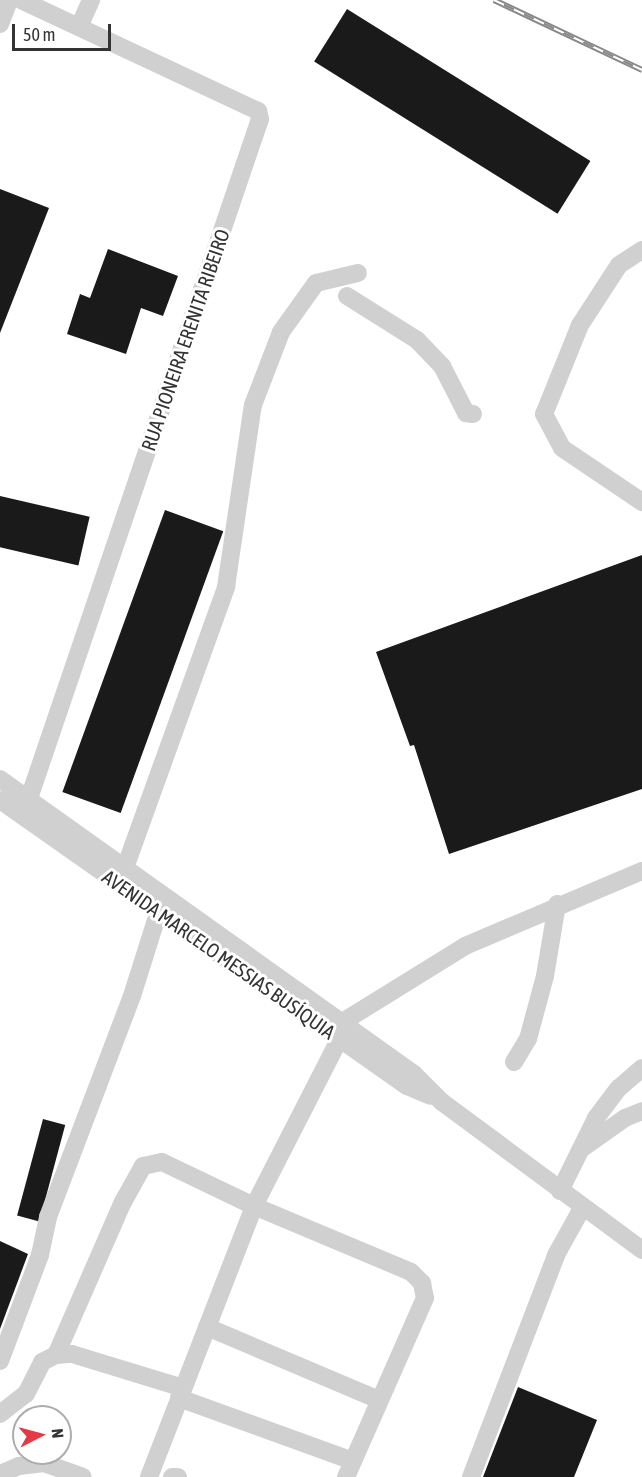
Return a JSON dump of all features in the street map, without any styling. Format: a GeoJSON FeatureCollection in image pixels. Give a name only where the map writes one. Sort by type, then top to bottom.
{"type":"FeatureCollection","features":[{"type":"Feature","properties":{"kind":"street"},"geometry":{"type":"LineString","coordinates":[[0,24],[9,0]]}},
{"type":"Feature","properties":{"kind":"street","name":"RUA PIONEIRA ERENITA RIBEIRO"},"geometry":{"type":"LineString","coordinates":[[21,0],[258,111],[260,119],[26,807]]}},
{"type":"Feature","properties":{"kind":"street"},"geometry":{"type":"LineString","coordinates":[[79,27],[91,0]]}},
{"type":"Feature","properties":{"kind":"street"},"geometry":{"type":"LineString","coordinates":[[642,250],[619,265],[580,325],[544,414],[562,448],[642,502]]}},
{"type":"Feature","properties":{"kind":"street"},"geometry":{"type":"LineString","coordinates":[[125,868],[226,587],[253,405],[280,332],[316,283],[358,273]]}},
{"type":"Feature","properties":{"kind":"street"},"geometry":{"type":"LineString","coordinates":[[347,296],[417,340],[442,366],[466,413],[473,414]]}},
{"type":"Feature","properties":{"kind":"street"},"geometry":{"type":"LineString","coordinates":[[0,778],[26,807]]}},
{"type":"Feature","properties":{"kind":"street","name":"AVENIDA MARCELO MESSIAS BUSÍQUIA"},"geometry":{"type":"LineString","coordinates":[[0,800],[26,807],[125,868],[161,903]]}},
{"type":"Feature","properties":{"kind":"street","name":"AVENIDA MARCELO MESSIAS BUSÍQUIA"},"geometry":{"type":"LineString","coordinates":[[26,807],[340,1031],[407,1086],[442,1102],[582,1208],[641,1247]]}},
{"type":"Feature","properties":{"kind":"street"},"geometry":{"type":"LineString","coordinates":[[149,1477],[254,1206],[340,1031],[465,946],[557,904],[642,871]]}},
{"type":"Feature","properties":{"kind":"street"},"geometry":{"type":"LineString","coordinates":[[0,1360],[40,1255],[48,1217],[132,996],[161,903]]}},
{"type":"Feature","properties":{"kind":"street"},"geometry":{"type":"LineString","coordinates":[[514,1062],[528,1039],[545,976],[557,904]]}},
{"type":"Feature","properties":{"kind":"street"},"geometry":{"type":"LineString","coordinates":[[560,1191],[596,1118],[619,1088],[642,1068]]}},
{"type":"Feature","properties":{"kind":"street"},"geometry":{"type":"LineString","coordinates":[[582,1148],[626,1118],[642,1111]]}},
{"type":"Feature","properties":{"kind":"street"},"geometry":{"type":"LineString","coordinates":[[0,1414],[26,1394],[42,1362],[56,1355],[72,1354],[181,1393],[350,1469],[424,1298],[422,1283],[411,1272],[254,1206],[162,1162],[143,1166],[123,1202],[56,1355]]}},
{"type":"Feature","properties":{"kind":"street"},"geometry":{"type":"LineString","coordinates":[[471,1477],[556,1255],[582,1208]]}},
{"type":"Feature","properties":{"kind":"street"},"geometry":{"type":"LineString","coordinates":[[207,1327],[378,1400]]}},
{"type":"Feature","properties":{"kind":"street"},"geometry":{"type":"LineString","coordinates":[[0,1474],[19,1466],[44,1463],[83,1477]]}},
{"type":"Feature","properties":{"kind":"street"},"geometry":{"type":"LineString","coordinates":[[172,1477],[178,1477]]}},
{"type":"Feature","properties":{"kind":"building"},"geometry":{"type":"Polygon","coordinates":[[[347,9],[590,161],[558,214],[314,62],[347,9]]]}},
{"type":"Feature","properties":{"kind":"building"},"geometry":{"type":"Polygon","coordinates":[[[0,189],[49,208],[0,333],[0,189]]]}},
{"type":"Feature","properties":{"kind":"building"},"geometry":{"type":"Polygon","coordinates":[[[108,249],[178,276],[163,316],[141,308],[126,354],[67,334],[80,294],[90,298],[108,249]]]}},
{"type":"Feature","properties":{"kind":"building"},"geometry":{"type":"Polygon","coordinates":[[[0,496],[90,517],[78,565],[0,547],[0,496]]]}},
{"type":"Feature","properties":{"kind":"building"},"geometry":{"type":"Polygon","coordinates":[[[165,510],[223,531],[121,813],[62,792],[165,510]]]}},
{"type":"Feature","properties":{"kind":"building"},"geometry":{"type":"Polygon","coordinates":[[[642,555],[642,789],[449,854],[414,745],[410,746],[376,652],[642,555]]]}},
{"type":"Feature","properties":{"kind":"building"},"geometry":{"type":"Polygon","coordinates":[[[43,1119],[65,1125],[39,1222],[17,1216],[43,1119]]]}},
{"type":"Feature","properties":{"kind":"building"},"geometry":{"type":"Polygon","coordinates":[[[0,1241],[28,1254],[0,1329],[0,1241]]]}},
{"type":"Feature","properties":{"kind":"building"},"geometry":{"type":"Polygon","coordinates":[[[518,1387],[597,1420],[574,1477],[483,1477],[518,1387]]]}},
{"type":"Feature","properties":{"kind":"railway"},"geometry":{"type":"LineString","coordinates":[[494,0],[642,70]]}}]}
